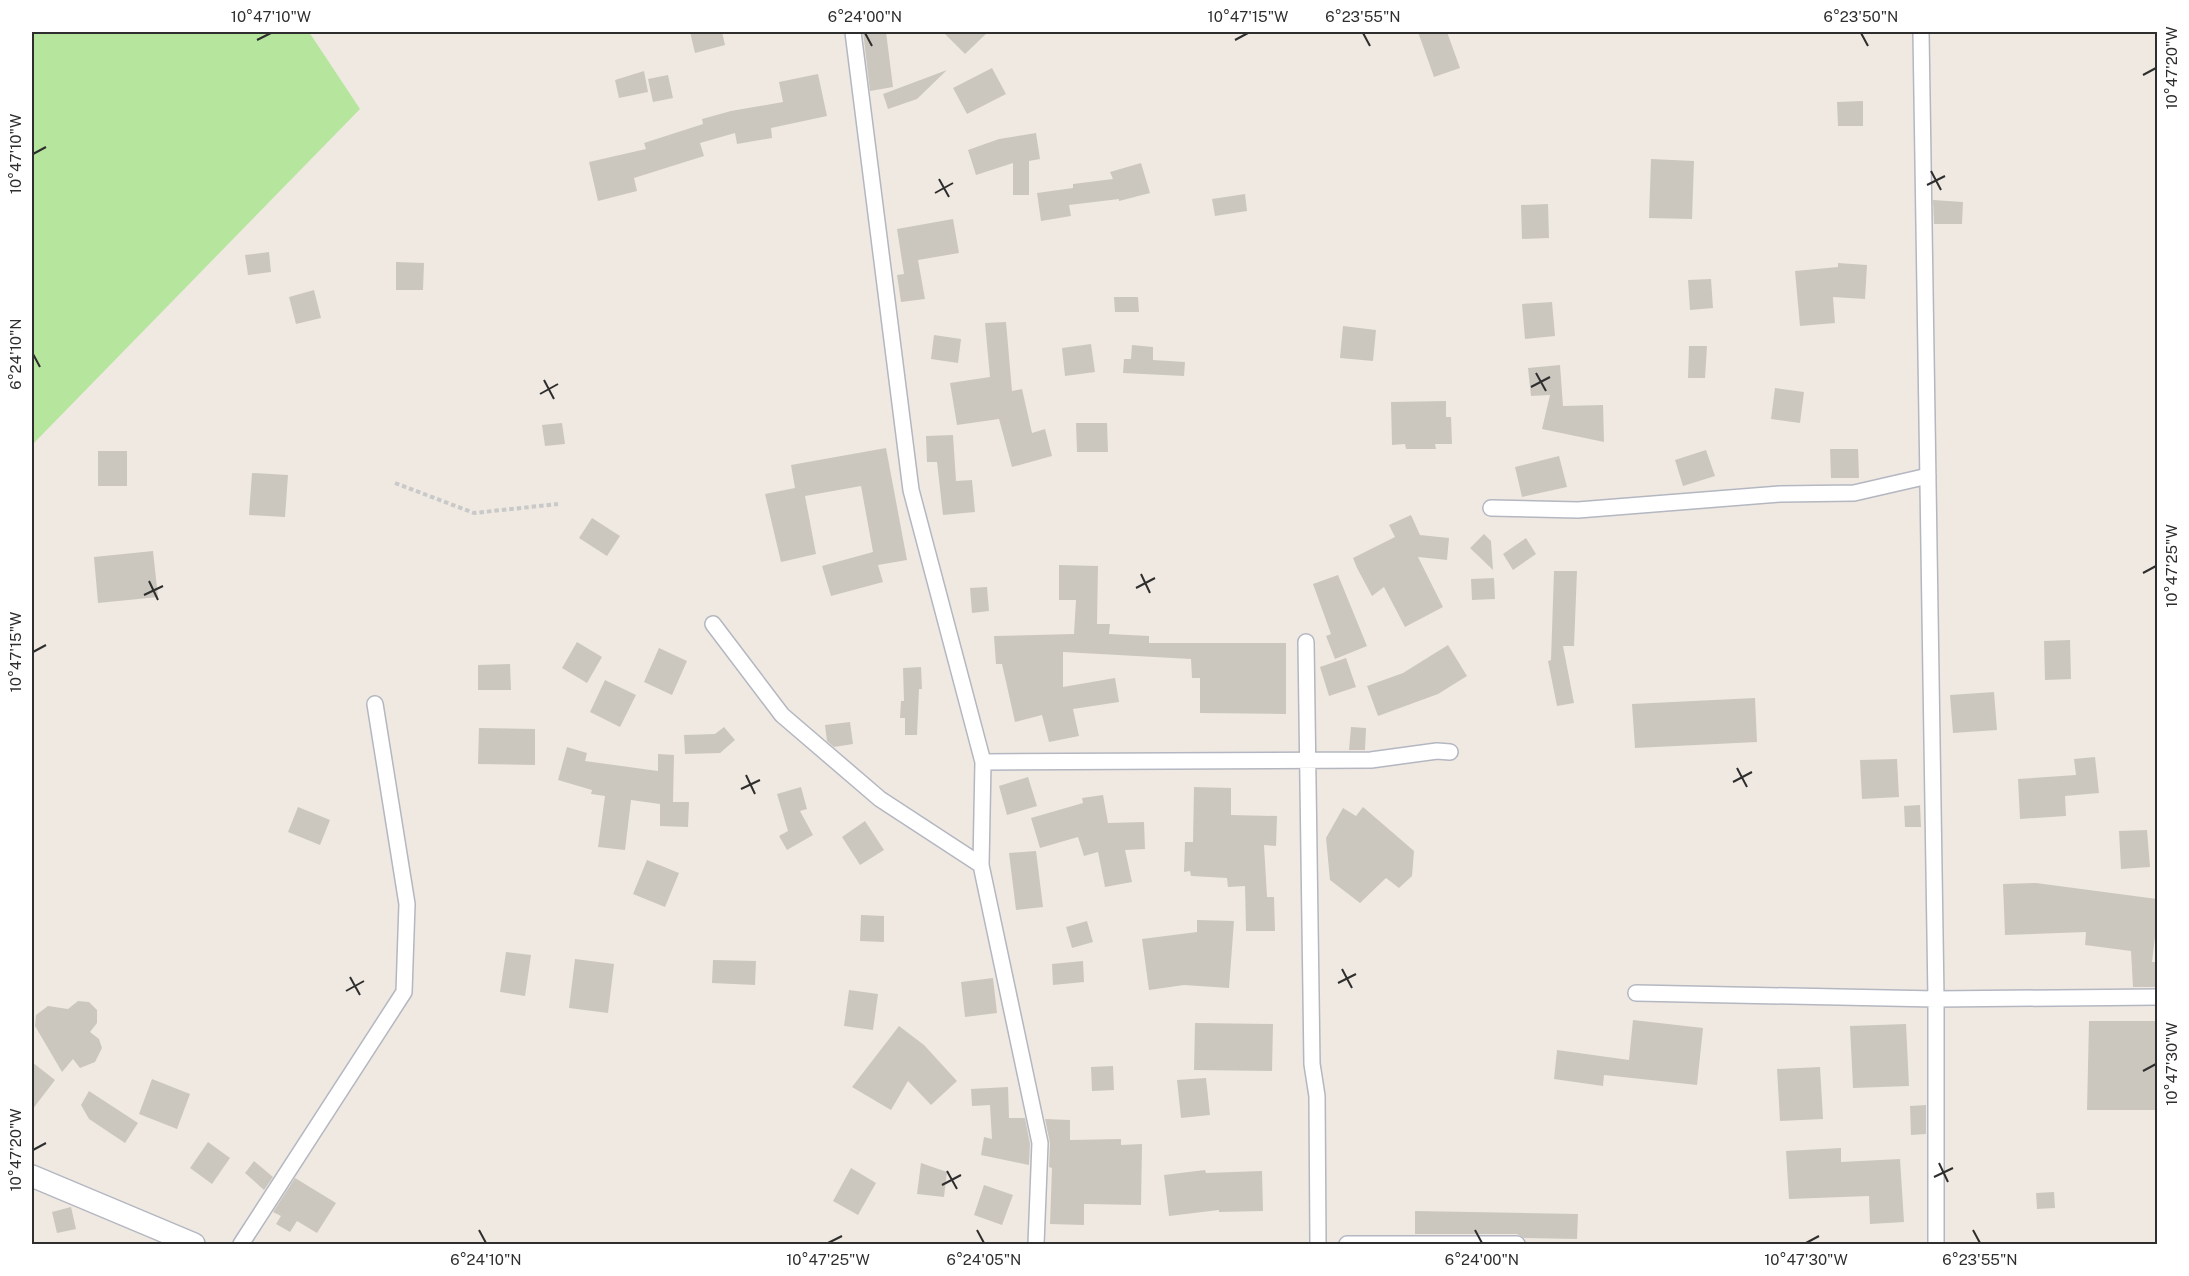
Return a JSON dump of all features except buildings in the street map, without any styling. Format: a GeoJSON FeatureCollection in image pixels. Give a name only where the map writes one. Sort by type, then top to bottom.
{"type":"FeatureCollection","features":[{"type":"Feature","properties":{"kind":"street"},"geometry":{"type":"LineString","coordinates":[[853,32],[911,490],[983,762],[981,865],[1040,1143],[1036,1245]]}},
{"type":"Feature","properties":{"kind":"street"},"geometry":{"type":"LineString","coordinates":[[1921,32],[1936,999],[1936,1245]]}},
{"type":"Feature","properties":{"kind":"street"},"geometry":{"type":"LineString","coordinates":[[1491,508],[1578,510],[1780,494],[1854,493],[1928,476]]}},
{"type":"Feature","properties":{"kind":"street"},"geometry":{"type":"LineString","coordinates":[[713,624],[782,715],[880,799],[981,865]]}},
{"type":"Feature","properties":{"kind":"street"},"geometry":{"type":"LineString","coordinates":[[1306,642],[1312,1064],[1317,1096],[1318,1245]]}},
{"type":"Feature","properties":{"kind":"street"},"geometry":{"type":"LineString","coordinates":[[241,1245],[404,992],[407,904],[375,704]]}},
{"type":"Feature","properties":{"kind":"street"},"geometry":{"type":"LineString","coordinates":[[983,762],[1371,760],[1437,751],[1450,752]]}},
{"type":"Feature","properties":{"kind":"street"},"geometry":{"type":"LineString","coordinates":[[1636,993],[1936,999],[2157,997]]}},
{"type":"Feature","properties":{"kind":"street"},"geometry":{"type":"LineString","coordinates":[[32,1176],[194,1245]]}},
{"type":"Feature","properties":{"kind":"street"},"geometry":{"type":"LineString","coordinates":[[1347,1245],[1517,1245]]}},
{"type":"Feature","properties":{"kind":"path"},"geometry":{"type":"LineString","coordinates":[[395,483],[474,513],[558,504]]}},
{"type":"Feature","properties":{"kind":"green space"},"geometry":{"type":"Polygon","coordinates":[[[32,32],[309,32],[360,109],[32,445],[32,32]]]}}]}
